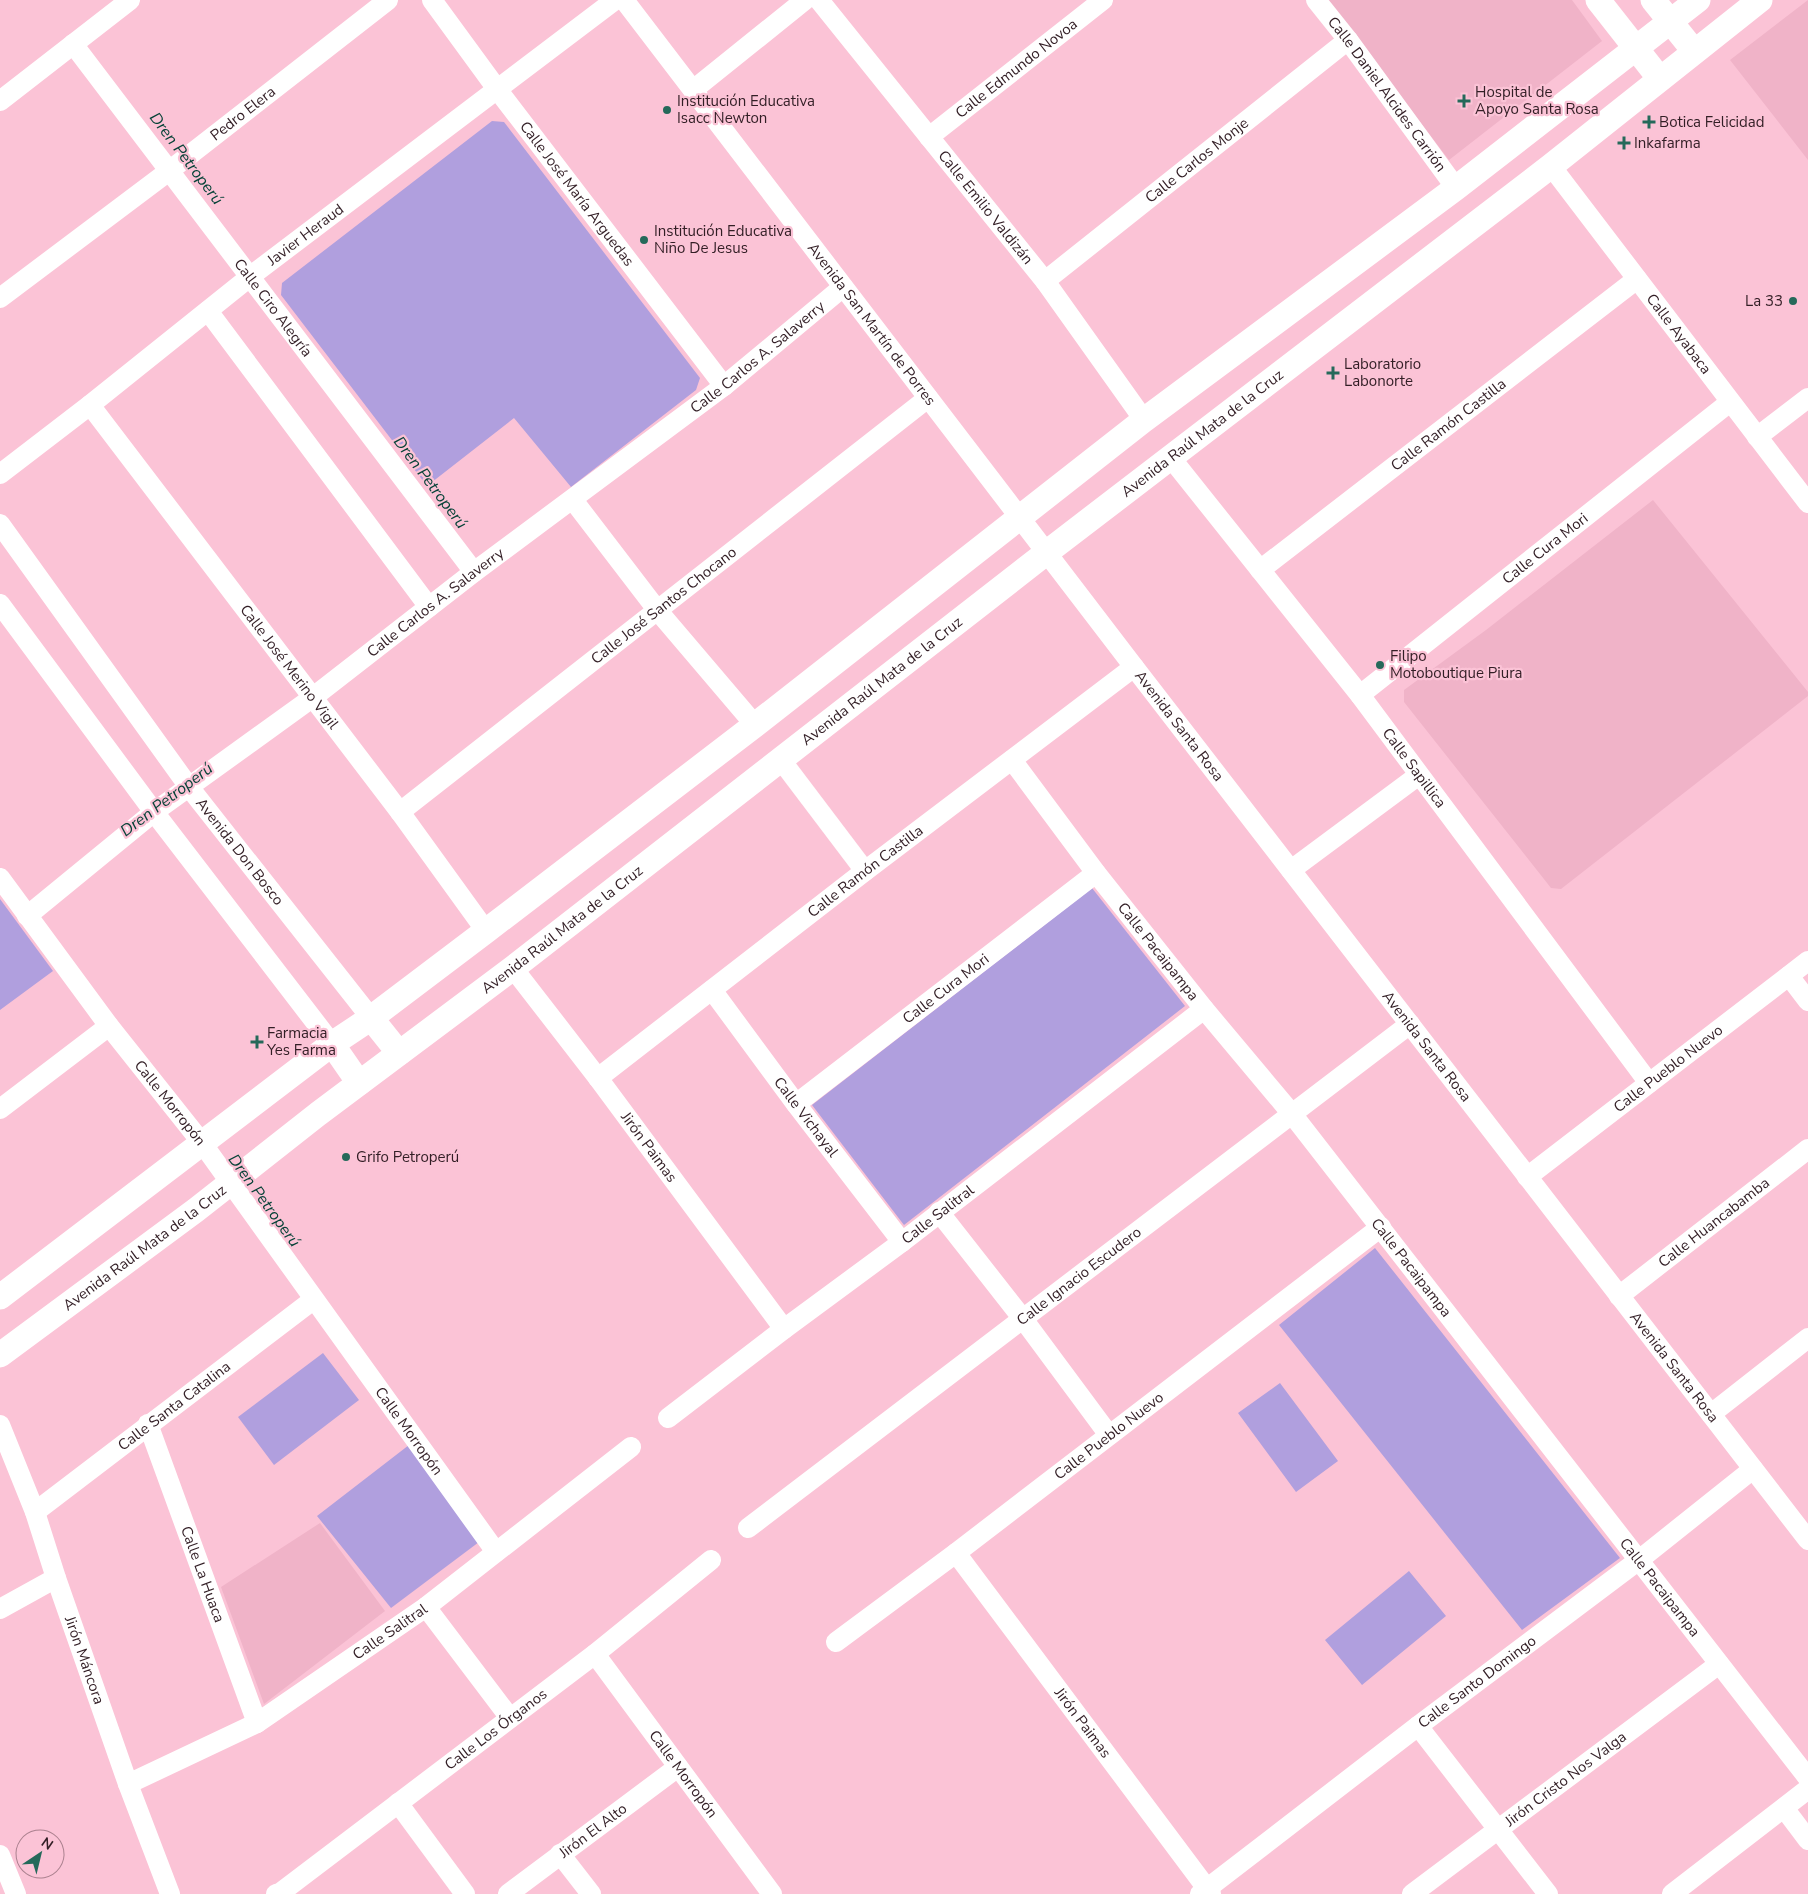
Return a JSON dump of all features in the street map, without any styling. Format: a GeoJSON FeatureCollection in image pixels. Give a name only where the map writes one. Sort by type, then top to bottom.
{"type":"FeatureCollection","features":[{"type":"Feature","properties":{"kind":"main road"},"geometry":{"type":"LineString","coordinates":[[1598,0],[1660,80]]}},
{"type":"Feature","properties":{"kind":"main road"},"geometry":{"type":"LineString","coordinates":[[1653,0],[1694,51]]}},
{"type":"Feature","properties":{"kind":"main road"},"geometry":{"type":"LineString","coordinates":[[0,1297],[332,1044],[371,1018],[486,931],[755,725],[1144,420],[1456,188],[1698,0]]}},
{"type":"Feature","properties":{"kind":"main road","name":"Avenida Raúl Mata de la Cruz"},"geometry":{"type":"LineString","coordinates":[[0,1355],[196,1210],[229,1182],[399,1052],[513,968],[1046,553],[1551,166],[1760,0]]}},
{"type":"Feature","properties":{"kind":"main road","name":"Avenida Don Bosco"},"geometry":{"type":"LineString","coordinates":[[371,1018],[399,1052]]}},
{"type":"Feature","properties":{"kind":"main road"},"geometry":{"type":"LineString","coordinates":[[332,1044],[359,1083]]}},
{"type":"Feature","properties":{"kind":"street"},"geometry":{"type":"LineString","coordinates":[[0,101],[130,0]]}},
{"type":"Feature","properties":{"kind":"street","name":"Pedro Elera"},"geometry":{"type":"LineString","coordinates":[[0,298],[169,171],[388,0]]}},
{"type":"Feature","properties":{"kind":"street","name":"Calle José María Arguedas"},"geometry":{"type":"LineString","coordinates":[[432,0],[724,386]]}},
{"type":"Feature","properties":{"kind":"street","name":"Javier Heraud"},"geometry":{"type":"LineString","coordinates":[[0,474],[90,405],[250,277],[615,0]]}},
{"type":"Feature","properties":{"kind":"street","name":"Avenida San Martín de Porres"},"geometry":{"type":"LineString","coordinates":[[624,0],[1046,553]]}},
{"type":"Feature","properties":{"kind":"street"},"geometry":{"type":"LineString","coordinates":[[693,90],[805,0]]}},
{"type":"Feature","properties":{"kind":"street","name":"Calle Emilio Valdizán"},"geometry":{"type":"LineString","coordinates":[[819,0],[1044,281],[1144,420]]}},
{"type":"Feature","properties":{"kind":"street","name":"Calle Edmundo Novoa"},"geometry":{"type":"LineString","coordinates":[[929,138],[1103,0]]}},
{"type":"Feature","properties":{"kind":"street","name":"Calle Daniel Alcides Carrión"},"geometry":{"type":"LineString","coordinates":[[1316,0],[1348,40],[1456,188]]}},
{"type":"Feature","properties":{"kind":"street","name":"Calle Carlos Monje"},"geometry":{"type":"LineString","coordinates":[[1044,281],[1348,40]]}},
{"type":"Feature","properties":{"kind":"street","name":"Calle Ciro Alegría"},"geometry":{"type":"LineString","coordinates":[[73,44],[474,572]]}},
{"type":"Feature","properties":{"kind":"street","name":"Calle Ayabaca"},"geometry":{"type":"LineString","coordinates":[[1551,166],[1808,503]]}},
{"type":"Feature","properties":{"kind":"street","name":"Calle Ramón Castilla"},"geometry":{"type":"LineString","coordinates":[[1260,570],[1637,280]]}},
{"type":"Feature","properties":{"kind":"street","name":"Calle Carlos A. Salaverry"},"geometry":{"type":"LineString","coordinates":[[27,916],[154,812],[312,698],[474,572],[724,386],[843,287]]}},
{"type":"Feature","properties":{"kind":"street"},"geometry":{"type":"LineString","coordinates":[[208,311],[429,607]]}},
{"type":"Feature","properties":{"kind":"street","name":"Calle José Santos Chocano"},"geometry":{"type":"LineString","coordinates":[[400,812],[928,398]]}},
{"type":"Feature","properties":{"kind":"street"},"geometry":{"type":"LineString","coordinates":[[1757,437],[1808,398]]}},
{"type":"Feature","properties":{"kind":"street","name":"Calle Cura Mori"},"geometry":{"type":"LineString","coordinates":[[1360,696],[1730,402]]}},
{"type":"Feature","properties":{"kind":"street","name":"Calle José Merino Vigil"},"geometry":{"type":"LineString","coordinates":[[90,405],[400,812],[486,931]]}},
{"type":"Feature","properties":{"kind":"street","name":"Calle Sapillica"},"geometry":{"type":"LineString","coordinates":[[1171,458],[1360,696],[1649,1083]]}},
{"type":"Feature","properties":{"kind":"street"},"geometry":{"type":"LineString","coordinates":[[572,500],[658,611],[755,725]]}},
{"type":"Feature","properties":{"kind":"street","name":"Avenida Don Bosco"},"geometry":{"type":"LineString","coordinates":[[0,524],[190,787],[371,1018]]}},
{"type":"Feature","properties":{"kind":"street","name":"Avenida Santa Rosa"},"geometry":{"type":"LineString","coordinates":[[1046,553],[1808,1540]]}},
{"type":"Feature","properties":{"kind":"street"},"geometry":{"type":"LineString","coordinates":[[0,604],[154,812],[332,1044]]}},
{"type":"Feature","properties":{"kind":"street","name":"Calle Ramón Castilla"},"geometry":{"type":"LineString","coordinates":[[598,1078],[865,871],[1134,667]]}},
{"type":"Feature","properties":{"kind":"street"},"geometry":{"type":"LineString","coordinates":[[781,760],[865,871]]}},
{"type":"Feature","properties":{"kind":"street","name":"Calle Pacaipampa"},"geometry":{"type":"LineString","coordinates":[[1012,760],[1096,873],[1204,1009],[1292,1114],[1808,1778]]}},
{"type":"Feature","properties":{"kind":"street"},"geometry":{"type":"LineString","coordinates":[[1291,870],[1419,775]]}},
{"type":"Feature","properties":{"kind":"street","name":"Calle Cura Mori"},"geometry":{"type":"LineString","coordinates":[[796,1104],[1096,873]]}},
{"type":"Feature","properties":{"kind":"street","name":"Calle Morropón"},"geometry":{"type":"LineString","coordinates":[[0,878],[109,1026],[202,1143],[313,1300],[496,1552]]}},
{"type":"Feature","properties":{"kind":"street","name":"Calle Pueblo Nuevo"},"geometry":{"type":"LineString","coordinates":[[1527,1177],[1808,961]]}},
{"type":"Feature","properties":{"kind":"street","name":"Jirón Paimas"},"geometry":{"type":"LineString","coordinates":[[513,968],[598,1078],[784,1329]]}},
{"type":"Feature","properties":{"kind":"street"},"geometry":{"type":"LineString","coordinates":[[1789,976],[1808,1001]]}},
{"type":"Feature","properties":{"kind":"street","name":"Calle Vichayal"},"geometry":{"type":"LineString","coordinates":[[712,990],[796,1104],[902,1242]]}},
{"type":"Feature","properties":{"kind":"street","name":"Calle Salitral"},"geometry":{"type":"LineString","coordinates":[[668,1418],[902,1242],[1204,1009]]}},
{"type":"Feature","properties":{"kind":"street","name":"Calle Ignacio Escudero"},"geometry":{"type":"LineString","coordinates":[[748,1528],[1410,1024]]}},
{"type":"Feature","properties":{"kind":"street"},"geometry":{"type":"LineString","coordinates":[[0,1109],[109,1026]]}},
{"type":"Feature","properties":{"kind":"street","name":"Calle Huancabamba"},"geometry":{"type":"LineString","coordinates":[[1619,1296],[1808,1149]]}},
{"type":"Feature","properties":{"kind":"street"},"geometry":{"type":"LineString","coordinates":[[939,1212],[1109,1435]]}},
{"type":"Feature","properties":{"kind":"street","name":"Calle Pueblo Nuevo"},"geometry":{"type":"LineString","coordinates":[[836,1642],[956,1553],[1380,1227]]}},
{"type":"Feature","properties":{"kind":"street","name":"Calle Santa Catalina"},"geometry":{"type":"LineString","coordinates":[[35,1512],[313,1300]]}},
{"type":"Feature","properties":{"kind":"street"},"geometry":{"type":"LineString","coordinates":[[1711,1414],[1808,1338]]}},
{"type":"Feature","properties":{"kind":"street","name":"Calle La Huaca"},"geometry":{"type":"LineString","coordinates":[[148,1424],[257,1723]]}},
{"type":"Feature","properties":{"kind":"street","name":"Jirón Máncora"},"geometry":{"type":"LineString","coordinates":[[0,1425],[35,1512],[128,1784],[170,1894]]}},
{"type":"Feature","properties":{"kind":"street","name":"Calle Salitral"},"geometry":{"type":"LineString","coordinates":[[128,1784],[257,1723],[426,1607],[631,1447]]}},
{"type":"Feature","properties":{"kind":"street","name":"Calle Santo Domingo"},"geometry":{"type":"LineString","coordinates":[[1206,1892],[1418,1726],[1639,1560],[1753,1469]]}},
{"type":"Feature","properties":{"kind":"street","name":"Jirón Paimas"},"geometry":{"type":"LineString","coordinates":[[956,1553],[1206,1892]]}},
{"type":"Feature","properties":{"kind":"street","name":"Calle Los Órganos"},"geometry":{"type":"LineString","coordinates":[[276,1894],[280,1893],[595,1654],[711,1560]]}},
{"type":"Feature","properties":{"kind":"street"},"geometry":{"type":"LineString","coordinates":[[0,1609],[56,1578]]}},
{"type":"Feature","properties":{"kind":"street"},"geometry":{"type":"LineString","coordinates":[[426,1607],[510,1718]]}},
{"type":"Feature","properties":{"kind":"street","name":"Calle Morropón"},"geometry":{"type":"LineString","coordinates":[[595,1654],[772,1894]]}},
{"type":"Feature","properties":{"kind":"street","name":"Jirón Cristo Nos Valga"},"geometry":{"type":"LineString","coordinates":[[1412,1894],[1719,1664]]}},
{"type":"Feature","properties":{"kind":"street"},"geometry":{"type":"LineString","coordinates":[[1418,1726],[1548,1894]]}},
{"type":"Feature","properties":{"kind":"street","name":"Jirón El Alto"},"geometry":{"type":"LineString","coordinates":[[508,1894],[678,1766]]}},
{"type":"Feature","properties":{"kind":"street"},"geometry":{"type":"LineString","coordinates":[[1672,1894],[1808,1789]]}},
{"type":"Feature","properties":{"kind":"street"},"geometry":{"type":"LineString","coordinates":[[398,1803],[465,1894]]}},
{"type":"Feature","properties":{"kind":"street"},"geometry":{"type":"LineString","coordinates":[[1784,1808],[1808,1840]]}},
{"type":"Feature","properties":{"kind":"street"},"geometry":{"type":"LineString","coordinates":[[560,1854],[591,1894]]}},
{"type":"Feature","properties":{"kind":"street"},"geometry":{"type":"LineString","coordinates":[[0,1855],[16,1894]]}},
{"type":"Feature","properties":{"kind":"shaded area","name":"Hospital de Apoyo Santa Rosa"},"geometry":{"type":"Polygon","coordinates":[[[1327,0],[1572,0],[1602,41],[1449,160],[1327,0]]]}},
{"type":"Feature","properties":{"kind":"shaded area"},"geometry":{"type":"Polygon","coordinates":[[[1808,0],[1808,160],[1730,60],[1808,0]]]}},
{"type":"Feature","properties":{"kind":"shaded area"},"geometry":{"type":"Polygon","coordinates":[[[492,121],[504,122],[700,378],[696,390],[571,487],[514,418],[427,486],[281,295],[282,283],[492,121]]]}},
{"type":"Feature","properties":{"kind":"shaded area"},"geometry":{"type":"Polygon","coordinates":[[[1653,500],[1808,692],[1808,696],[1561,889],[1551,888],[1404,702],[1404,690],[1486,630],[1653,500]]]}},
{"type":"Feature","properties":{"kind":"shaded area"},"geometry":{"type":"Polygon","coordinates":[[[1092,888],[1185,1006],[904,1225],[812,1105],[1092,888]]]}},
{"type":"Feature","properties":{"kind":"shaded area"},"geometry":{"type":"Polygon","coordinates":[[[0,899],[53,971],[0,1010],[0,899]]]}},
{"type":"Feature","properties":{"kind":"shaded area"},"geometry":{"type":"Polygon","coordinates":[[[1375,1248],[1620,1558],[1522,1630],[1279,1325],[1375,1248]]]}},
{"type":"Feature","properties":{"kind":"shaded area"},"geometry":{"type":"Polygon","coordinates":[[[323,1353],[359,1400],[274,1465],[238,1417],[323,1353]]]}},
{"type":"Feature","properties":{"kind":"shaded area"},"geometry":{"type":"Polygon","coordinates":[[[1280,1383],[1338,1461],[1296,1492],[1238,1413],[1280,1383]]]}},
{"type":"Feature","properties":{"kind":"shaded area"},"geometry":{"type":"Polygon","coordinates":[[[409,1445],[479,1542],[391,1608],[317,1516],[409,1445]]]}},
{"type":"Feature","properties":{"kind":"shaded area"},"geometry":{"type":"Polygon","coordinates":[[[320,1523],[385,1611],[264,1704],[221,1587],[320,1523]]]}},
{"type":"Feature","properties":{"kind":"shaded area"},"geometry":{"type":"Polygon","coordinates":[[[1409,1571],[1446,1616],[1362,1685],[1325,1640],[1409,1571]]]}},
{"type":"Feature","properties":{"kind":"place","name":"Hospital de Apoyo Santa Rosa"},"geometry":{"type":"Point","coordinates":[1464,101]}},
{"type":"Feature","properties":{"kind":"place","name":"Institución Educativa Isacc Newton"},"geometry":{"type":"Point","coordinates":[667,110]}},
{"type":"Feature","properties":{"kind":"place","name":"Botica Felicidad"},"geometry":{"type":"Point","coordinates":[1649,122]}},
{"type":"Feature","properties":{"kind":"place","name":"Inkafarma"},"geometry":{"type":"Point","coordinates":[1624,143]}},
{"type":"Feature","properties":{"kind":"place","name":"Institución Educativa Niño De Jesus"},"geometry":{"type":"Point","coordinates":[644,240]}},
{"type":"Feature","properties":{"kind":"place","name":"La 33"},"geometry":{"type":"Point","coordinates":[1793,301]}},
{"type":"Feature","properties":{"kind":"place","name":"Laboratorio Labonorte"},"geometry":{"type":"Point","coordinates":[1333,373]}},
{"type":"Feature","properties":{"kind":"place","name":"Filipo Motoboutique Piura"},"geometry":{"type":"Point","coordinates":[1380,665]}},
{"type":"Feature","properties":{"kind":"place","name":"Farmacia Yes Farma"},"geometry":{"type":"Point","coordinates":[257,1042]}},
{"type":"Feature","properties":{"kind":"place","name":"Grifo Petroperú"},"geometry":{"type":"Point","coordinates":[346,1157]}},
{"type":"Feature","properties":{"kind":"water label","name":"Dren Petroperú"},"geometry":{"type":"Point","coordinates":[187,158]}},
{"type":"Feature","properties":{"kind":"water label","name":"Dren Petroperú"},"geometry":{"type":"Point","coordinates":[431,482]}},
{"type":"Feature","properties":{"kind":"water label","name":"Dren Petroperú"},"geometry":{"type":"Point","coordinates":[166,799]}},
{"type":"Feature","properties":{"kind":"water label","name":"Dren Petroperú"},"geometry":{"type":"Point","coordinates":[265,1200]}}]}
